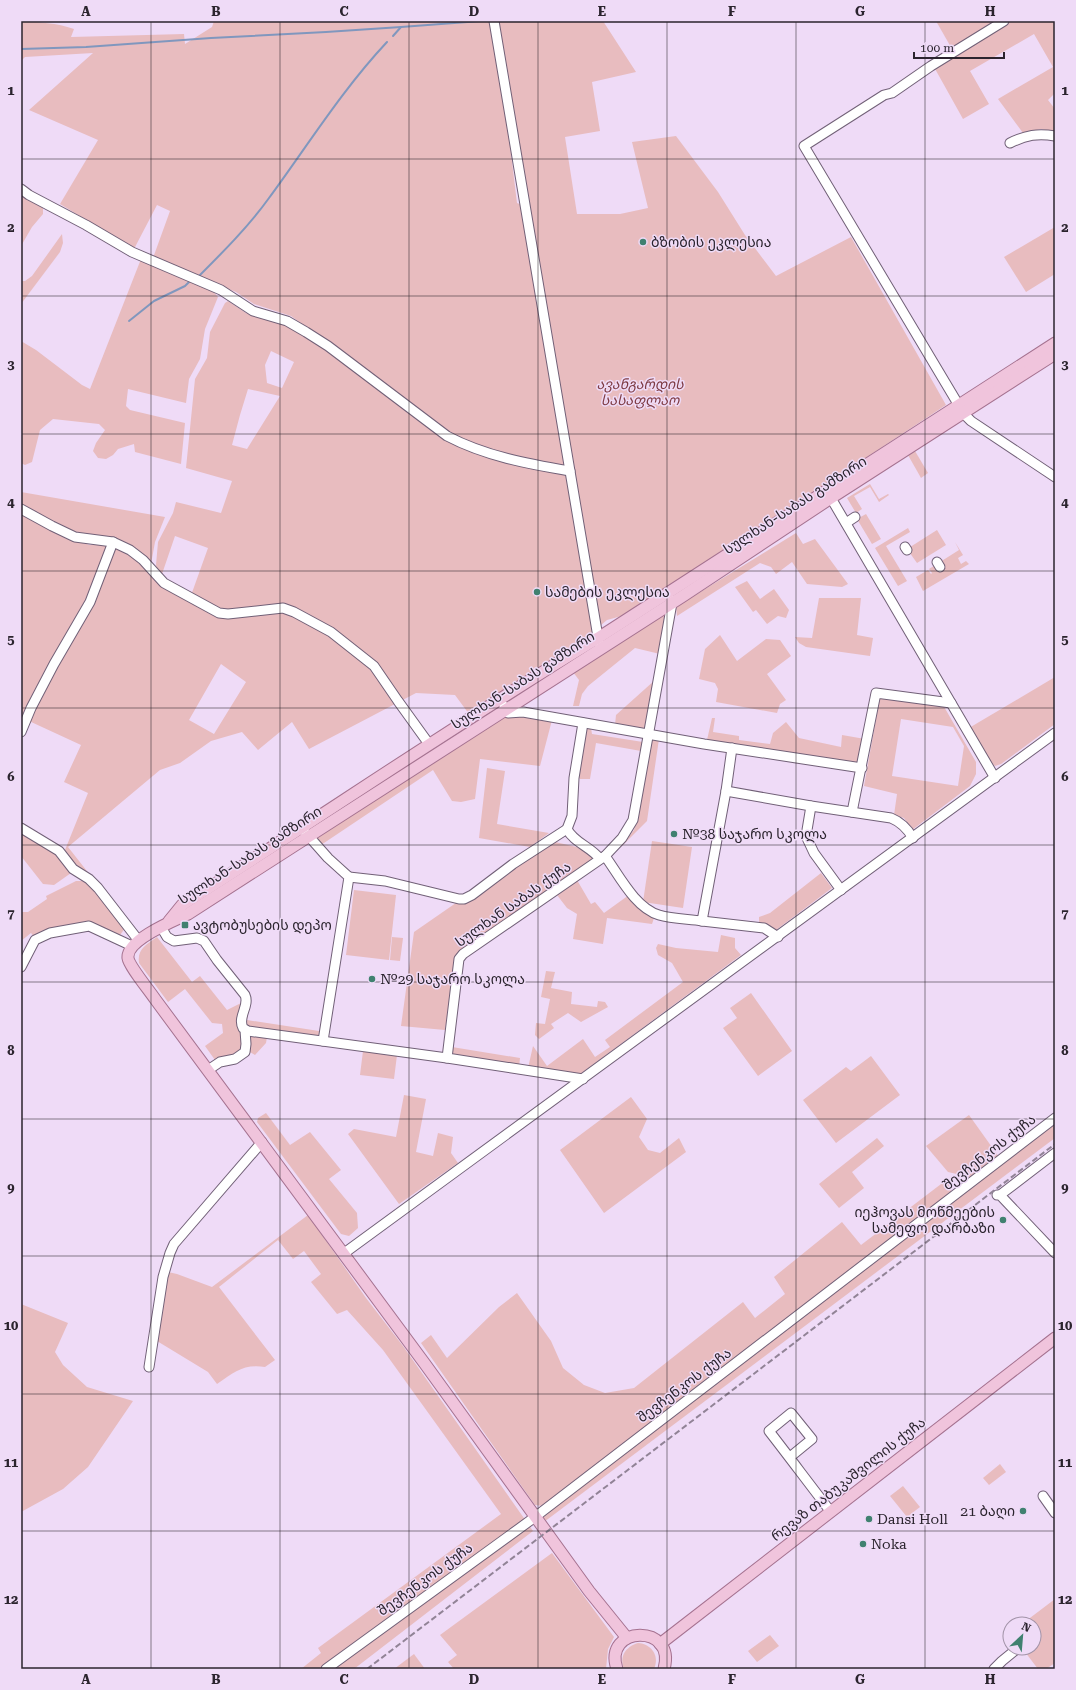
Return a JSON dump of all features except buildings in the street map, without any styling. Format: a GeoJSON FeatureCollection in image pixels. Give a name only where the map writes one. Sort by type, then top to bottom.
{"type":"FeatureCollection","features":[{"type":"Feature","properties":{"kind":"main road","name":"სულხან-საბას გამზირი"},"geometry":{"type":"LineString","coordinates":[[136,943],[165,924],[188,914],[429,744],[500,699],[599,643],[1054,348]]}},
{"type":"Feature","properties":{"kind":"main road","name":"სულხან-საბას გამზირი"},"geometry":{"type":"LineString","coordinates":[[304,831],[506,709],[599,643]]}},
{"type":"Feature","properties":{"kind":"main road"},"geometry":{"type":"LineString","coordinates":[[136,943],[128,952],[128,959],[132,967],[425,1364],[589,1591],[627,1638]]}},
{"type":"Feature","properties":{"kind":"main road","name":"რევაზ თაბუკაშვილის ქუჩა"},"geometry":{"type":"LineString","coordinates":[[660,1644],[1055,1338]]}},
{"type":"Feature","properties":{"kind":"main road"},"geometry":{"type":"LineString","coordinates":[[617,1669],[615,1656],[617,1649],[627,1638],[641,1634],[648,1636],[660,1644],[665,1656],[664,1669]]}},
{"type":"Feature","properties":{"kind":"street"},"geometry":{"type":"LineString","coordinates":[[494,21],[599,643]]}},
{"type":"Feature","properties":{"kind":"street"},"geometry":{"type":"LineString","coordinates":[[1004,21],[931,66],[892,93],[884,95],[804,146],[962,409],[971,421],[1055,477]]}},
{"type":"Feature","properties":{"kind":"street"},"geometry":{"type":"LineString","coordinates":[[1010,143],[1024,136],[1042,134],[1055,136]]}},
{"type":"Feature","properties":{"kind":"street"},"geometry":{"type":"LineString","coordinates":[[21,189],[29,195],[86,225],[132,252],[221,290],[253,311],[287,321],[328,346],[447,436],[467,447],[529,465],[570,471]]}},
{"type":"Feature","properties":{"kind":"street"},"geometry":{"type":"LineString","coordinates":[[829,494],[995,778]]}},
{"type":"Feature","properties":{"kind":"street"},"geometry":{"type":"LineString","coordinates":[[21,509],[75,537],[113,542],[130,550],[143,560],[164,583],[219,613],[228,614],[283,608],[294,612],[331,632],[374,666],[429,744]]}},
{"type":"Feature","properties":{"kind":"street"},"geometry":{"type":"LineString","coordinates":[[846,523],[855,517]]}},
{"type":"Feature","properties":{"kind":"street"},"geometry":{"type":"LineString","coordinates":[[21,732],[31,708],[54,664],[90,602],[113,542]]}},
{"type":"Feature","properties":{"kind":"street","name":"სულხან საბას ქუჩა"},"geometry":{"type":"LineString","coordinates":[[447,1058],[459,959],[463,954],[602,857],[622,838],[633,820],[670,598]]}},
{"type":"Feature","properties":{"kind":"street"},"geometry":{"type":"LineString","coordinates":[[852,812],[876,693],[951,703]]}},
{"type":"Feature","properties":{"kind":"street"},"geometry":{"type":"LineString","coordinates":[[500,699],[508,713],[523,712],[648,735],[862,768]]}},
{"type":"Feature","properties":{"kind":"street"},"geometry":{"type":"LineString","coordinates":[[304,831],[349,877],[385,881],[464,899],[472,895],[512,864],[567,829],[571,824],[574,778],[583,723]]}},
{"type":"Feature","properties":{"kind":"street"},"geometry":{"type":"LineString","coordinates":[[343,1254],[1055,733]]}},
{"type":"Feature","properties":{"kind":"street"},"geometry":{"type":"LineString","coordinates":[[702,920],[726,791],[732,748]]}},
{"type":"Feature","properties":{"kind":"street"},"geometry":{"type":"LineString","coordinates":[[726,791],[811,806],[881,816],[895,820],[908,830],[913,838]]}},
{"type":"Feature","properties":{"kind":"street"},"geometry":{"type":"LineString","coordinates":[[811,806],[806,836],[814,853],[841,890]]}},
{"type":"Feature","properties":{"kind":"street"},"geometry":{"type":"LineString","coordinates":[[21,828],[59,851],[73,869],[89,879],[98,888],[136,943]]}},
{"type":"Feature","properties":{"kind":"street"},"geometry":{"type":"LineString","coordinates":[[567,829],[571,836],[602,857],[635,899],[646,909],[659,915],[764,928],[778,937]]}},
{"type":"Feature","properties":{"kind":"street"},"geometry":{"type":"LineString","coordinates":[[323,1041],[349,877]]}},
{"type":"Feature","properties":{"kind":"street"},"geometry":{"type":"LineString","coordinates":[[165,924],[167,937],[174,941],[197,938],[204,941],[247,999],[240,1021],[245,1030],[245,1052],[234,1059],[220,1062],[208,1070]]}},
{"type":"Feature","properties":{"kind":"street"},"geometry":{"type":"LineString","coordinates":[[21,967],[35,940],[50,933],[89,926],[136,943]]}},
{"type":"Feature","properties":{"kind":"street"},"geometry":{"type":"LineString","coordinates":[[245,1030],[447,1058],[583,1079]]}},
{"type":"Feature","properties":{"kind":"street","name":"შევჩენკოს ქუჩა"},"geometry":{"type":"LineString","coordinates":[[326,1669],[535,1517],[1055,1118]]}},
{"type":"Feature","properties":{"kind":"street"},"geometry":{"type":"LineString","coordinates":[[149,1368],[163,1277],[174,1244],[262,1142]]}},
{"type":"Feature","properties":{"kind":"street"},"geometry":{"type":"LineString","coordinates":[[1055,1153],[998,1195],[1055,1253]]}},
{"type":"Feature","properties":{"kind":"street"},"geometry":{"type":"LineString","coordinates":[[790,1457],[812,1439],[791,1413],[769,1431],[831,1512]]}},
{"type":"Feature","properties":{"kind":"street"},"geometry":{"type":"LineString","coordinates":[[1043,1496],[1055,1513]]}},
{"type":"Feature","properties":{"kind":"street"},"geometry":{"type":"LineString","coordinates":[[994,1669],[1007,1656]]}},
{"type":"Feature","properties":{"kind":"green space","name":"ავანგარდის სასაფლაო"},"geometry":{"type":"Polygon","coordinates":[[[21,21],[41,22],[68,27],[74,29],[71,37],[184,34],[185,44],[212,27],[214,21],[489,21],[507,121],[517,203],[527,207],[498,21],[603,21],[636,72],[592,82],[600,131],[565,137],[577,214],[620,214],[648,208],[632,142],[676,136],[718,192],[745,235],[776,276],[851,237],[946,405],[629,614],[607,620],[580,643],[469,714],[455,695],[416,693],[309,749],[292,722],[258,750],[242,732],[211,741],[180,763],[160,770],[68,847],[94,880],[71,861],[65,850],[88,793],[64,782],[81,745],[29,721],[21,724],[21,512],[65,538],[90,545],[107,544],[134,557],[189,601],[208,548],[175,536],[162,574],[157,571],[156,565],[158,542],[173,513],[176,502],[221,513],[232,481],[186,468],[195,379],[207,358],[210,332],[225,303],[228,301],[246,313],[282,323],[302,334],[339,360],[398,394],[291,316],[254,304],[236,292],[153,258],[170,211],[157,205],[134,249],[60,204],[98,140],[29,110],[93,53],[25,57],[21,61],[21,21]],[[271,351],[265,365],[267,383],[282,388],[294,362],[271,351]],[[248,389],[232,445],[247,449],[280,396],[248,389]],[[221,664],[189,720],[214,734],[246,682],[221,664]]]}},
{"type":"Feature","properties":{"kind":"green space"},"geometry":{"type":"Polygon","coordinates":[[[936,21],[996,21],[952,49],[936,21]]]}},
{"type":"Feature","properties":{"kind":"green space"},"geometry":{"type":"Polygon","coordinates":[[[1009,21],[1055,21],[1055,93],[1048,100],[1055,109],[1055,132],[1041,129],[1023,133],[998,99],[1053,67],[1034,34],[970,71],[989,104],[963,119],[934,67],[1009,21]]]}},
{"type":"Feature","properties":{"kind":"green space"},"geometry":{"type":"Polygon","coordinates":[[[21,194],[43,206],[43,214],[32,227],[21,246],[21,194]]]}},
{"type":"Feature","properties":{"kind":"green space"},"geometry":{"type":"Polygon","coordinates":[[[1055,227],[1055,274],[1026,292],[1004,257],[1055,227]]]}},
{"type":"Feature","properties":{"kind":"green space"},"geometry":{"type":"Polygon","coordinates":[[[62,234],[63,243],[60,252],[21,304],[21,281],[25,281],[32,276],[62,234]]]}},
{"type":"Feature","properties":{"kind":"green space"},"geometry":{"type":"Polygon","coordinates":[[[141,259],[212,290],[218,297],[205,329],[200,359],[189,379],[186,403],[128,389],[126,406],[130,410],[185,423],[181,464],[135,452],[134,444],[118,449],[113,455],[106,459],[98,458],[93,451],[96,443],[105,430],[99,424],[53,419],[40,430],[32,462],[25,465],[21,463],[21,341],[36,350],[82,385],[90,389],[141,259]]]}},
{"type":"Feature","properties":{"kind":"green space"},"geometry":{"type":"Polygon","coordinates":[[[915,451],[928,473],[921,478],[908,455],[915,451]]]}},
{"type":"Feature","properties":{"kind":"green space"},"geometry":{"type":"Polygon","coordinates":[[[870,484],[879,499],[888,494],[889,495],[879,502],[870,487],[854,496],[862,509],[856,513],[847,498],[870,484]]]}},
{"type":"Feature","properties":{"kind":"green space"},"geometry":{"type":"Polygon","coordinates":[[[21,492],[165,517],[155,542],[151,564],[136,552],[85,537],[21,506],[21,492]]]}},
{"type":"Feature","properties":{"kind":"green space"},"geometry":{"type":"Polygon","coordinates":[[[866,514],[881,539],[872,544],[857,519],[866,514]]]}},
{"type":"Feature","properties":{"kind":"green space"},"geometry":{"type":"Polygon","coordinates":[[[908,528],[910,532],[886,546],[907,581],[898,586],[875,548],[908,528]]]}},
{"type":"Feature","properties":{"kind":"green space"},"geometry":{"type":"Polygon","coordinates":[[[937,530],[946,545],[917,563],[907,549],[937,530]]]}},
{"type":"Feature","properties":{"kind":"green space"},"geometry":{"type":"Polygon","coordinates":[[[796,533],[803,544],[815,539],[848,584],[842,587],[807,584],[792,562],[776,574],[771,567],[760,563],[677,616],[676,607],[796,533]]]}},
{"type":"Feature","properties":{"kind":"green space"},"geometry":{"type":"Polygon","coordinates":[[[955,542],[963,555],[958,558],[961,564],[966,561],[969,564],[923,591],[916,577],[928,570],[931,574],[932,573],[929,569],[959,550],[955,542]]]}},
{"type":"Feature","properties":{"kind":"green space"},"geometry":{"type":"Polygon","coordinates":[[[747,581],[760,599],[774,589],[789,610],[786,618],[778,616],[767,624],[756,610],[753,612],[735,587],[747,581]]]}},
{"type":"Feature","properties":{"kind":"green space"},"geometry":{"type":"Polygon","coordinates":[[[819,598],[861,598],[857,635],[873,638],[870,656],[806,647],[799,643],[795,637],[812,638],[819,598]]]}},
{"type":"Feature","properties":{"kind":"green space"},"geometry":{"type":"Polygon","coordinates":[[[667,613],[660,654],[635,648],[588,686],[582,694],[579,706],[573,706],[579,680],[573,672],[667,613]]]}},
{"type":"Feature","properties":{"kind":"green space"},"geometry":{"type":"Polygon","coordinates":[[[720,635],[737,661],[766,639],[780,640],[791,656],[767,674],[786,700],[780,704],[777,713],[716,702],[718,689],[715,683],[699,679],[705,649],[720,635]]]}},
{"type":"Feature","properties":{"kind":"green space"},"geometry":{"type":"Polygon","coordinates":[[[1055,677],[1055,724],[1001,764],[995,766],[989,761],[969,728],[1055,677]]]}},
{"type":"Feature","properties":{"kind":"green space"},"geometry":{"type":"Polygon","coordinates":[[[655,680],[646,729],[615,725],[616,715],[655,680]]]}},
{"type":"Feature","properties":{"kind":"green space"},"geometry":{"type":"Polygon","coordinates":[[[880,697],[943,705],[976,762],[976,774],[970,786],[912,830],[904,818],[894,815],[897,794],[864,786],[880,697]],[[901,719],[892,776],[958,786],[964,746],[953,727],[901,719]]]}},
{"type":"Feature","properties":{"kind":"green space"},"geometry":{"type":"Polygon","coordinates":[[[503,715],[507,718],[515,716],[552,720],[540,766],[480,759],[475,799],[461,802],[452,801],[433,770],[321,845],[316,839],[503,715]]]}},
{"type":"Feature","properties":{"kind":"green space"},"geometry":{"type":"Polygon","coordinates":[[[712,718],[715,718],[713,732],[739,736],[739,740],[770,744],[773,733],[786,722],[799,738],[841,747],[842,735],[865,739],[860,763],[707,740],[712,718]]]}},
{"type":"Feature","properties":{"kind":"green space"},"geometry":{"type":"Polygon","coordinates":[[[586,727],[591,728],[592,734],[643,742],[641,751],[596,743],[590,779],[580,779],[577,775],[586,727]]]}},
{"type":"Feature","properties":{"kind":"green space"},"geometry":{"type":"Polygon","coordinates":[[[653,739],[659,739],[647,821],[620,848],[634,830],[651,741],[653,739]]]}},
{"type":"Feature","properties":{"kind":"green space"},"geometry":{"type":"Polygon","coordinates":[[[487,768],[505,771],[497,824],[549,833],[530,847],[479,838],[487,768]]]}},
{"type":"Feature","properties":{"kind":"green space"},"geometry":{"type":"Polygon","coordinates":[[[21,833],[55,852],[71,873],[54,885],[43,884],[21,856],[21,833]]]}},
{"type":"Feature","properties":{"kind":"green space"},"geometry":{"type":"Polygon","coordinates":[[[547,840],[585,849],[597,860],[455,961],[445,1030],[401,1026],[414,932],[547,840]]]}},
{"type":"Feature","properties":{"kind":"green space"},"geometry":{"type":"Polygon","coordinates":[[[652,841],[692,847],[683,908],[643,902],[652,841]]]}},
{"type":"Feature","properties":{"kind":"green space"},"geometry":{"type":"Polygon","coordinates":[[[821,873],[832,888],[776,930],[767,925],[759,924],[759,917],[770,913],[821,873]]]}},
{"type":"Feature","properties":{"kind":"green space"},"geometry":{"type":"Polygon","coordinates":[[[577,880],[591,904],[595,902],[604,913],[629,895],[640,908],[654,918],[652,924],[607,918],[603,944],[573,939],[577,914],[567,908],[557,895],[577,880]]]}},
{"type":"Feature","properties":{"kind":"green space"},"geometry":{"type":"Polygon","coordinates":[[[76,881],[82,881],[88,884],[126,927],[120,935],[89,923],[34,937],[31,933],[21,941],[21,912],[28,912],[47,899],[46,896],[76,881]]]}},
{"type":"Feature","properties":{"kind":"green space"},"geometry":{"type":"Polygon","coordinates":[[[354,890],[396,895],[389,960],[346,955],[354,890]]]}},
{"type":"Feature","properties":{"kind":"green space"},"geometry":{"type":"Polygon","coordinates":[[[721,935],[735,938],[735,948],[741,955],[579,1075],[528,1068],[533,1046],[547,1066],[583,1039],[595,1057],[610,1047],[605,1040],[683,982],[672,963],[658,955],[656,948],[658,944],[676,948],[718,952],[721,935]]]}},
{"type":"Feature","properties":{"kind":"green space"},"geometry":{"type":"Polygon","coordinates":[[[157,937],[192,982],[200,976],[227,1010],[241,1003],[249,1007],[247,1020],[319,1031],[318,1044],[267,1037],[266,1043],[255,1055],[243,1048],[236,1055],[215,1060],[205,1046],[223,1033],[222,1024],[212,1023],[185,989],[168,1002],[139,963],[139,954],[143,948],[157,937]]]}},
{"type":"Feature","properties":{"kind":"green space"},"geometry":{"type":"Polygon","coordinates":[[[392,937],[403,938],[400,961],[390,960],[392,937]]]}},
{"type":"Feature","properties":{"kind":"green space"},"geometry":{"type":"Polygon","coordinates":[[[546,971],[555,972],[551,988],[572,992],[571,1004],[597,1007],[598,1001],[605,1002],[608,1007],[581,1022],[568,1013],[551,1024],[554,1028],[539,1039],[535,1035],[536,1023],[545,1024],[550,999],[541,997],[546,971]]]}},
{"type":"Feature","properties":{"kind":"green space"},"geometry":{"type":"Polygon","coordinates":[[[751,993],[792,1051],[758,1076],[723,1028],[737,1018],[730,1008],[751,993]]]}},
{"type":"Feature","properties":{"kind":"green space"},"geometry":{"type":"Polygon","coordinates":[[[452,1047],[520,1058],[519,1067],[451,1056],[452,1047]]]}},
{"type":"Feature","properties":{"kind":"green space"},"geometry":{"type":"Polygon","coordinates":[[[363,1051],[397,1055],[394,1079],[360,1075],[363,1051]]]}},
{"type":"Feature","properties":{"kind":"green space"},"geometry":{"type":"Polygon","coordinates":[[[871,1056],[900,1095],[836,1143],[803,1100],[846,1067],[851,1071],[871,1056]]]}},
{"type":"Feature","properties":{"kind":"green space"},"geometry":{"type":"Polygon","coordinates":[[[404,1095],[426,1099],[416,1152],[433,1156],[438,1133],[453,1137],[451,1153],[458,1163],[399,1204],[348,1134],[354,1129],[396,1137],[404,1095]]]}},
{"type":"Feature","properties":{"kind":"green space"},"geometry":{"type":"Polygon","coordinates":[[[631,1097],[647,1119],[639,1137],[648,1150],[660,1153],[679,1138],[686,1152],[604,1213],[560,1150],[631,1097]]]}},
{"type":"Feature","properties":{"kind":"green space"},"geometry":{"type":"Polygon","coordinates":[[[266,1113],[290,1145],[310,1132],[341,1170],[329,1179],[357,1213],[358,1228],[349,1236],[341,1234],[257,1122],[258,1118],[266,1113]]]}},
{"type":"Feature","properties":{"kind":"green space"},"geometry":{"type":"Polygon","coordinates":[[[969,1115],[999,1157],[970,1177],[948,1172],[926,1146],[969,1115]]]}},
{"type":"Feature","properties":{"kind":"green space"},"geometry":{"type":"Polygon","coordinates":[[[1055,1118],[1055,1138],[540,1525],[535,1517],[1055,1118]]]}},
{"type":"Feature","properties":{"kind":"green space"},"geometry":{"type":"Polygon","coordinates":[[[877,1138],[884,1146],[852,1172],[864,1188],[839,1208],[819,1184],[877,1138]]]}},
{"type":"Feature","properties":{"kind":"green space"},"geometry":{"type":"Polygon","coordinates":[[[945,1181],[949,1184],[952,1193],[543,1506],[535,1505],[421,1343],[431,1335],[447,1358],[499,1307],[517,1293],[551,1341],[563,1368],[584,1385],[605,1393],[634,1388],[743,1302],[755,1318],[785,1294],[774,1277],[842,1222],[861,1245],[945,1181]]]}},
{"type":"Feature","properties":{"kind":"green space"},"geometry":{"type":"Polygon","coordinates":[[[308,1215],[366,1298],[403,1346],[533,1531],[354,1669],[301,1669],[321,1653],[318,1648],[501,1514],[383,1350],[347,1310],[337,1314],[311,1282],[321,1274],[304,1251],[293,1259],[278,1240],[219,1287],[275,1360],[265,1367],[257,1366],[245,1368],[217,1384],[208,1372],[157,1341],[168,1272],[212,1287],[308,1215]]]}},
{"type":"Feature","properties":{"kind":"green space"},"geometry":{"type":"Polygon","coordinates":[[[21,1304],[68,1323],[55,1352],[63,1365],[87,1387],[133,1401],[88,1467],[63,1489],[21,1512],[21,1304]]]}},
{"type":"Feature","properties":{"kind":"green space"},"geometry":{"type":"Polygon","coordinates":[[[1000,1464],[1006,1472],[989,1485],[983,1478],[1000,1464]]]}},
{"type":"Feature","properties":{"kind":"green space"},"geometry":{"type":"Polygon","coordinates":[[[903,1486],[920,1507],[907,1517],[890,1496],[903,1486]]]}},
{"type":"Feature","properties":{"kind":"green space"},"geometry":{"type":"Polygon","coordinates":[[[552,1553],[614,1637],[608,1649],[606,1669],[454,1669],[448,1662],[457,1655],[440,1635],[552,1553]]]}},
{"type":"Feature","properties":{"kind":"green space"},"geometry":{"type":"Polygon","coordinates":[[[1055,1599],[1055,1663],[1046,1669],[1038,1669],[1028,1656],[1042,1656],[1042,1616],[1033,1616],[1055,1599]]]}},
{"type":"Feature","properties":{"kind":"green space"},"geometry":{"type":"Polygon","coordinates":[[[770,1635],[779,1646],[757,1662],[748,1651],[770,1635]]]}},
{"type":"Feature","properties":{"kind":"green space"},"geometry":{"type":"Polygon","coordinates":[[[638,1643],[647,1646],[653,1651],[656,1659],[654,1669],[624,1669],[622,1660],[624,1653],[630,1647],[638,1643]]]}},
{"type":"Feature","properties":{"kind":"green space"},"geometry":{"type":"Polygon","coordinates":[[[414,1654],[425,1669],[394,1669],[414,1654]]]}},
{"type":"Feature","properties":{"kind":"waterway"},"geometry":{"type":"LineString","coordinates":[[393,36],[401,27],[481,21]]}},
{"type":"Feature","properties":{"kind":"waterway"},"geometry":{"type":"LineString","coordinates":[[21,49],[86,47],[401,27]]}},
{"type":"Feature","properties":{"kind":"waterway"},"geometry":{"type":"LineString","coordinates":[[198,277],[253,219],[340,98],[387,42]]}},
{"type":"Feature","properties":{"kind":"waterway"},"geometry":{"type":"LineString","coordinates":[[129,321],[154,301],[185,286],[189,282]]}},
{"type":"Feature","properties":{"kind":"railway"},"geometry":{"type":"LineString","coordinates":[[367,1669],[1055,1144]]}},
{"type":"Feature","properties":{"kind":"place","name":"ბზობის ეკლესია"},"geometry":{"type":"Point","coordinates":[643,242]}},
{"type":"Feature","properties":{"kind":"place","name":"სამების ეკლესია"},"geometry":{"type":"Point","coordinates":[537,592]}},
{"type":"Feature","properties":{"kind":"place","name":"№38 საჯარო სკოლა"},"geometry":{"type":"Point","coordinates":[674,834]}},
{"type":"Feature","properties":{"kind":"place","name":"ავტობუსების დეპო"},"geometry":{"type":"Point","coordinates":[185,925]}},
{"type":"Feature","properties":{"kind":"place","name":"№29 საჯარო სკოლა"},"geometry":{"type":"Point","coordinates":[372,979]}},
{"type":"Feature","properties":{"kind":"place","name":"იეჰოვას მოწმეების სამეფო დარბაზი"},"geometry":{"type":"Point","coordinates":[1003,1220]}},
{"type":"Feature","properties":{"kind":"place","name":"21 ბაღი"},"geometry":{"type":"Point","coordinates":[1023,1511]}},
{"type":"Feature","properties":{"kind":"place","name":"Dansi Holl"},"geometry":{"type":"Point","coordinates":[869,1519]}},
{"type":"Feature","properties":{"kind":"place","name":"Noka"},"geometry":{"type":"Point","coordinates":[863,1544]}}]}
